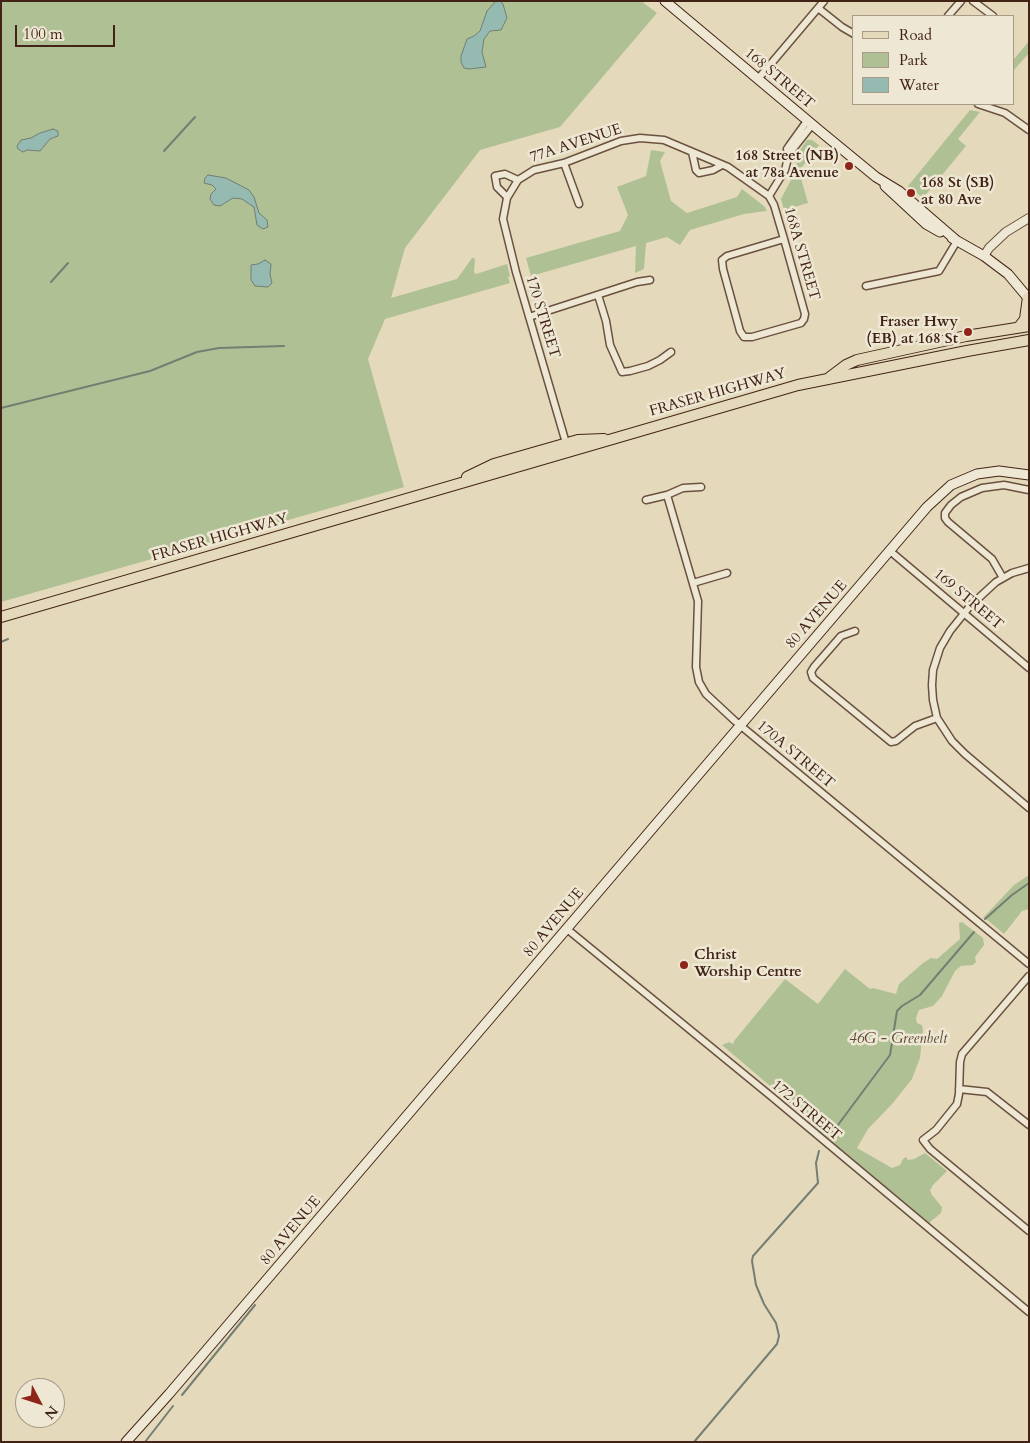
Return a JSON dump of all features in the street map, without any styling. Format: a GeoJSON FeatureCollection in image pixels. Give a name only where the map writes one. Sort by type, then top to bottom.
{"type":"FeatureCollection","features":[{"type":"Feature","properties":{"kind":"main road","name":"168 STREET"},"geometry":{"type":"LineString","coordinates":[[665,1],[876,177],[900,191],[957,241],[984,256],[1008,274],[1028,298]]}},
{"type":"Feature","properties":{"kind":"main road"},"geometry":{"type":"LineString","coordinates":[[1024,326],[1028,298]]}},
{"type":"Feature","properties":{"kind":"main road","name":"FRASER HIGHWAY"},"geometry":{"type":"LineString","coordinates":[[827,379],[856,360],[966,336],[1024,326]]}},
{"type":"Feature","properties":{"kind":"main road","name":"FRASER HIGHWAY"},"geometry":{"type":"LineString","coordinates":[[1,617],[505,472],[798,385],[1029,340]]}},
{"type":"Feature","properties":{"kind":"main road","name":"FRASER HIGHWAY"},"geometry":{"type":"LineString","coordinates":[[446,488],[494,464],[566,443],[578,440],[618,439]]}},
{"type":"Feature","properties":{"kind":"main road"},"geometry":{"type":"LineString","coordinates":[[505,472],[507,466],[534,453]]}},
{"type":"Feature","properties":{"kind":"main road","name":"80 AVENUE"},"geometry":{"type":"LineString","coordinates":[[126,1442],[927,507],[955,482],[977,474],[992,471],[1029,475]]}},
{"type":"Feature","properties":{"kind":"street"},"geometry":{"type":"LineString","coordinates":[[758,79],[824,1]]}},
{"type":"Feature","properties":{"kind":"street"},"geometry":{"type":"LineString","coordinates":[[949,15],[961,1]]}},
{"type":"Feature","properties":{"kind":"street"},"geometry":{"type":"LineString","coordinates":[[973,1],[993,15]]}},
{"type":"Feature","properties":{"kind":"street"},"geometry":{"type":"LineString","coordinates":[[818,8],[852,33]]}},
{"type":"Feature","properties":{"kind":"street"},"geometry":{"type":"LineString","coordinates":[[982,105],[1005,113],[1028,127]]}},
{"type":"Feature","properties":{"kind":"street"},"geometry":{"type":"LineString","coordinates":[[769,196],[783,174],[789,154],[810,123]]}},
{"type":"Feature","properties":{"kind":"street","name":"77A AVENUE"},"geometry":{"type":"LineString","coordinates":[[507,197],[518,180],[534,170],[564,163],[621,141],[640,138],[664,140]]}},
{"type":"Feature","properties":{"kind":"street","name":"168A STREET"},"geometry":{"type":"LineString","coordinates":[[664,140],[722,165],[769,196],[774,205],[784,239],[805,314],[804,319],[801,322],[752,337],[744,337],[740,331],[722,260],[727,256],[784,239]]}},
{"type":"Feature","properties":{"kind":"street"},"geometry":{"type":"LineString","coordinates":[[692,152],[696,170],[699,173],[713,170],[722,165]]}},
{"type":"Feature","properties":{"kind":"street"},"geometry":{"type":"LineString","coordinates":[[564,163],[579,204]]}},
{"type":"Feature","properties":{"kind":"street"},"geometry":{"type":"LineString","coordinates":[[507,197],[497,188],[495,176],[505,174],[518,180]]}},
{"type":"Feature","properties":{"kind":"street","name":"170 STREET"},"geometry":{"type":"LineString","coordinates":[[507,197],[503,213],[504,226],[566,443]]}},
{"type":"Feature","properties":{"kind":"street"},"geometry":{"type":"LineString","coordinates":[[984,256],[989,248],[1006,232],[1029,218]]}},
{"type":"Feature","properties":{"kind":"street"},"geometry":{"type":"LineString","coordinates":[[866,286],[939,272],[957,241]]}},
{"type":"Feature","properties":{"kind":"street"},"geometry":{"type":"LineString","coordinates":[[529,317],[637,282],[650,280]]}},
{"type":"Feature","properties":{"kind":"street"},"geometry":{"type":"LineString","coordinates":[[598,295],[605,317],[610,345],[622,372],[648,366],[671,352]]}},
{"type":"Feature","properties":{"kind":"street"},"geometry":{"type":"LineString","coordinates":[[1003,578],[992,559],[948,522],[945,518],[945,513],[961,497],[982,488],[1004,485],[1029,490]]}},
{"type":"Feature","properties":{"kind":"street"},"geometry":{"type":"LineString","coordinates":[[646,500],[667,495],[683,488],[701,487]]}},
{"type":"Feature","properties":{"kind":"street","name":"170A STREET"},"geometry":{"type":"LineString","coordinates":[[667,495],[698,604],[696,667],[699,682],[709,698],[1029,964]]}},
{"type":"Feature","properties":{"kind":"street","name":"169 STREET"},"geometry":{"type":"LineString","coordinates":[[890,551],[1029,668]]}},
{"type":"Feature","properties":{"kind":"street"},"geometry":{"type":"LineString","coordinates":[[1029,568],[1003,578],[987,589],[964,613],[946,637],[936,659],[932,681],[937,718],[945,732],[958,748],[1029,808]]}},
{"type":"Feature","properties":{"kind":"street"},"geometry":{"type":"LineString","coordinates":[[693,583],[727,573]]}},
{"type":"Feature","properties":{"kind":"street"},"geometry":{"type":"LineString","coordinates":[[855,631],[841,636],[814,667],[811,674],[818,682],[891,742],[916,726],[937,718]]}},
{"type":"Feature","properties":{"kind":"street","name":"172 STREET"},"geometry":{"type":"LineString","coordinates":[[567,929],[1029,1312]]}},
{"type":"Feature","properties":{"kind":"street"},"geometry":{"type":"LineString","coordinates":[[1029,976],[964,1052],[960,1062],[959,1099],[953,1110],[936,1130],[923,1140],[930,1149],[1029,1231]]}},
{"type":"Feature","properties":{"kind":"street"},"geometry":{"type":"LineString","coordinates":[[960,1089],[988,1092],[1029,1125]]}},
{"type":"Feature","properties":{"kind":"green space"},"geometry":{"type":"Polygon","coordinates":[[[1,1],[641,1],[657,13],[560,127],[480,150],[405,248],[391,298],[457,279],[472,258],[475,260],[474,272],[476,274],[507,264],[510,283],[385,319],[368,359],[404,487],[1,602],[1,1]]]}},
{"type":"Feature","properties":{"kind":"green space"},"geometry":{"type":"Polygon","coordinates":[[[1029,41],[1029,53],[1015,69],[1015,58],[1029,41]]]}},
{"type":"Feature","properties":{"kind":"green space"},"geometry":{"type":"Polygon","coordinates":[[[970,110],[980,112],[958,139],[966,146],[923,198],[908,186],[970,110]]]}},
{"type":"Feature","properties":{"kind":"green space"},"geometry":{"type":"Polygon","coordinates":[[[807,140],[812,140],[819,145],[799,171],[808,203],[784,210],[781,199],[794,174],[800,150],[807,140]]]}},
{"type":"Feature","properties":{"kind":"green space"},"geometry":{"type":"Polygon","coordinates":[[[651,150],[665,152],[660,161],[671,201],[687,213],[737,197],[742,189],[764,206],[767,211],[744,214],[690,230],[680,245],[667,237],[646,243],[644,269],[635,273],[636,246],[531,276],[526,258],[620,231],[628,215],[617,187],[646,176],[651,150]]]}},
{"type":"Feature","properties":{"kind":"green space"},"geometry":{"type":"Polygon","coordinates":[[[1029,875],[1029,909],[1022,911],[1004,934],[983,918],[1014,885],[1029,875]]]}},
{"type":"Feature","properties":{"kind":"green space","name":"46G - Greenbelt"},"geometry":{"type":"Polygon","coordinates":[[[962,922],[983,938],[984,945],[975,957],[976,962],[973,965],[961,966],[955,971],[942,996],[933,1006],[919,1010],[916,1018],[917,1023],[922,1025],[923,1030],[920,1058],[912,1079],[893,1103],[868,1129],[857,1148],[892,1168],[900,1165],[906,1157],[908,1160],[914,1159],[925,1153],[947,1171],[930,1190],[942,1207],[941,1213],[929,1223],[836,1147],[790,1103],[722,1045],[729,1042],[733,1044],[785,979],[818,1004],[845,969],[870,989],[873,988],[896,994],[899,984],[923,963],[931,958],[937,959],[960,939],[959,923],[962,922]]]}},
{"type":"Feature","properties":{"kind":"water"},"geometry":{"type":"Polygon","coordinates":[[[496,1],[500,1],[503,4],[507,18],[501,30],[490,31],[484,39],[482,52],[486,67],[464,68],[461,56],[467,39],[480,31],[487,11],[496,1]]]}},
{"type":"Feature","properties":{"kind":"water"},"geometry":{"type":"Polygon","coordinates":[[[53,129],[58,131],[58,136],[50,139],[40,151],[27,150],[23,152],[18,149],[17,146],[21,140],[53,129]]]}},
{"type":"Feature","properties":{"kind":"water"},"geometry":{"type":"Polygon","coordinates":[[[208,175],[226,178],[249,190],[254,197],[259,213],[267,220],[268,227],[263,229],[257,225],[254,207],[242,199],[233,198],[220,206],[214,205],[210,199],[211,194],[216,189],[212,185],[204,183],[208,175]]]}},
{"type":"Feature","properties":{"kind":"water"},"geometry":{"type":"Polygon","coordinates":[[[265,260],[271,264],[270,274],[272,283],[268,287],[255,286],[251,280],[251,265],[265,260]]]}},
{"type":"Feature","properties":{"kind":"waterway"},"geometry":{"type":"LineString","coordinates":[[164,151],[195,117]]}},
{"type":"Feature","properties":{"kind":"waterway"},"geometry":{"type":"LineString","coordinates":[[51,282],[68,263]]}},
{"type":"Feature","properties":{"kind":"waterway"},"geometry":{"type":"LineString","coordinates":[[1,408],[150,371],[197,352],[219,348],[284,346]]}},
{"type":"Feature","properties":{"kind":"waterway"},"geometry":{"type":"LineString","coordinates":[[1,642],[8,639]]}},
{"type":"Feature","properties":{"kind":"waterway"},"geometry":{"type":"LineString","coordinates":[[985,919],[1029,883]]}},
{"type":"Feature","properties":{"kind":"waterway"},"geometry":{"type":"LineString","coordinates":[[829,1137],[890,1055],[897,1011],[920,995],[974,932]]}},
{"type":"Feature","properties":{"kind":"waterway"},"geometry":{"type":"LineString","coordinates":[[694,1442],[777,1344],[779,1336],[776,1323],[764,1304],[756,1285],[752,1261],[753,1256],[818,1183],[816,1163],[819,1151]]}},
{"type":"Feature","properties":{"kind":"waterway"},"geometry":{"type":"LineString","coordinates":[[182,1395],[255,1305]]}},
{"type":"Feature","properties":{"kind":"waterway"},"geometry":{"type":"LineString","coordinates":[[145,1442],[173,1406]]}},
{"type":"Feature","properties":{"kind":"place","name":"168 Street (NB) at 78a Avenue"},"geometry":{"type":"Point","coordinates":[849,166]}},
{"type":"Feature","properties":{"kind":"place","name":"168 St (SB) at 80 Ave"},"geometry":{"type":"Point","coordinates":[911,193]}},
{"type":"Feature","properties":{"kind":"place","name":"Fraser Hwy (EB) at 168 St"},"geometry":{"type":"Point","coordinates":[968,332]}},
{"type":"Feature","properties":{"kind":"place","name":"Christ Worship Centre"},"geometry":{"type":"Point","coordinates":[684,965]}}]}
